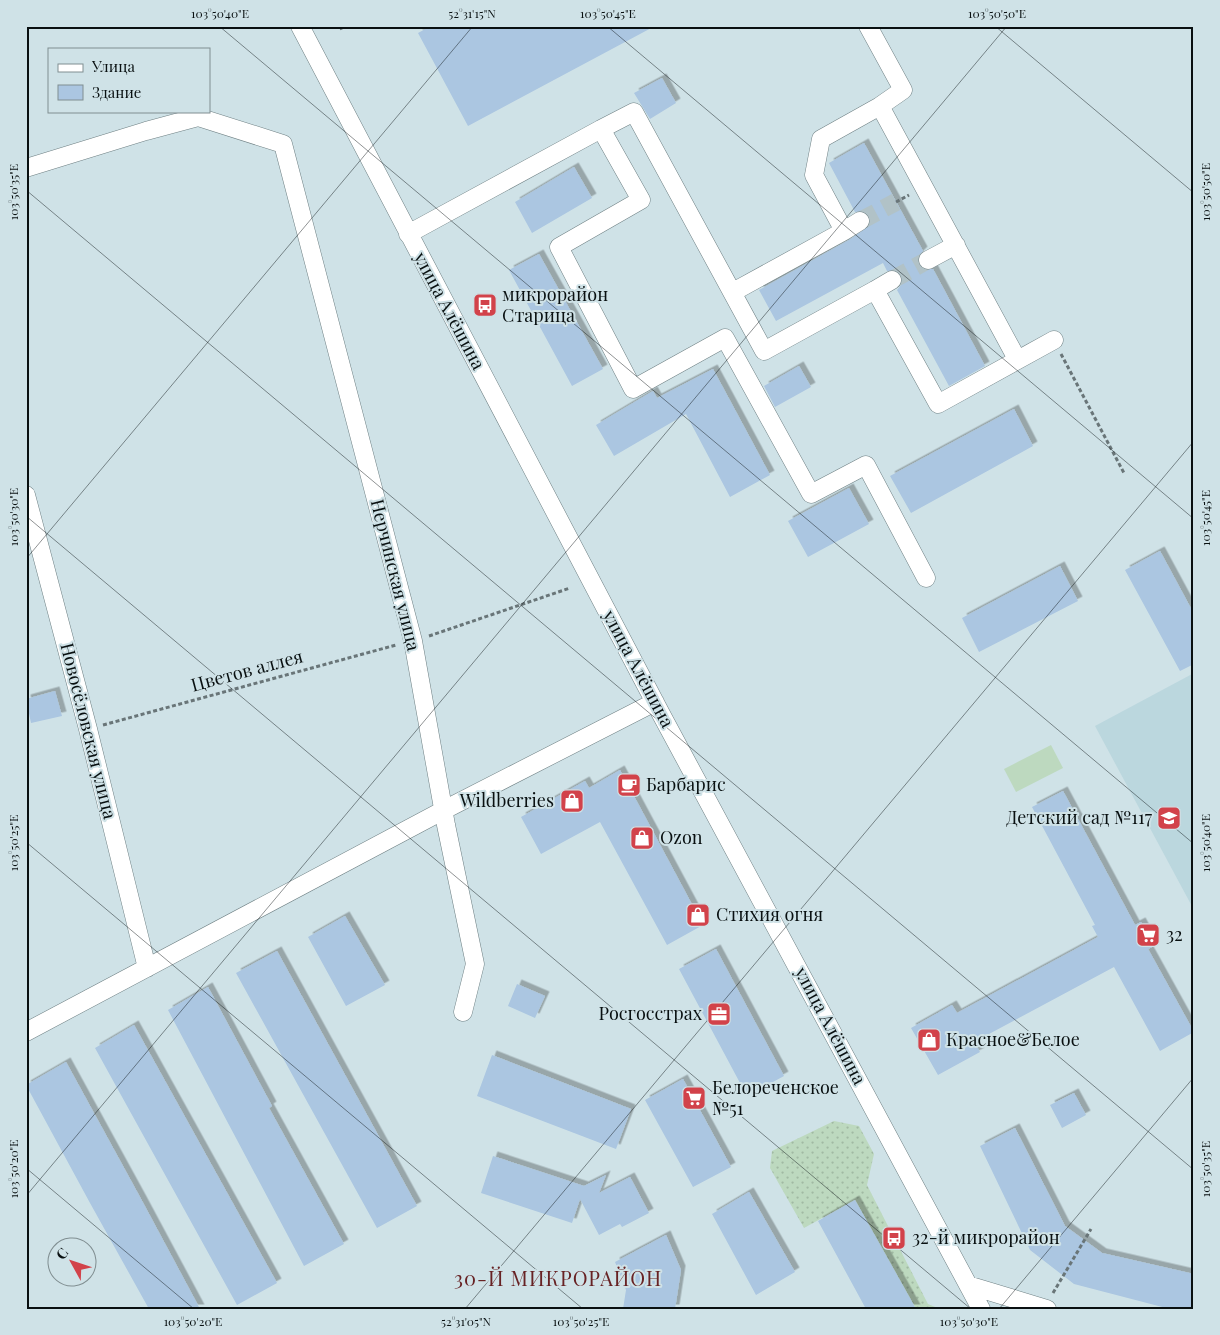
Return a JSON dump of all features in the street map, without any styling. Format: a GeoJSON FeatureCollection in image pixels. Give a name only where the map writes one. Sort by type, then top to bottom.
{"type":"FeatureCollection","features":[{"type":"Feature","properties":{"kind":"street","name":"улица Алёшина"},"geometry":{"type":"LineString","coordinates":[[300,26],[374,162],[408,234],[655,702],[981,1309]]}},
{"type":"Feature","properties":{"kind":"street"},"geometry":{"type":"LineString","coordinates":[[844,231],[814,175],[822,140],[880,106],[903,90],[868,26]]}},
{"type":"Feature","properties":{"kind":"street"},"geometry":{"type":"LineString","coordinates":[[880,106],[1017,359]]}},
{"type":"Feature","properties":{"kind":"street"},"geometry":{"type":"LineString","coordinates":[[408,234],[634,112],[764,351],[892,280]]}},
{"type":"Feature","properties":{"kind":"street","name":"Нерчинская улица"},"geometry":{"type":"LineString","coordinates":[[26,168],[198,117],[283,144],[414,641],[444,810],[475,964],[463,1012]]}},
{"type":"Feature","properties":{"kind":"street"},"geometry":{"type":"LineString","coordinates":[[601,129],[641,200],[559,246],[633,389],[725,338],[811,494],[866,465],[926,578]]}},
{"type":"Feature","properties":{"kind":"street"},"geometry":{"type":"LineString","coordinates":[[733,292],[860,221]]}},
{"type":"Feature","properties":{"kind":"street"},"geometry":{"type":"LineString","coordinates":[[928,260],[956,245]]}},
{"type":"Feature","properties":{"kind":"street"},"geometry":{"type":"LineString","coordinates":[[875,290],[938,404],[1054,340]]}},
{"type":"Feature","properties":{"kind":"street","name":"Новосёловская улица"},"geometry":{"type":"LineString","coordinates":[[26,495],[88,729],[147,968]]}},
{"type":"Feature","properties":{"kind":"street"},"geometry":{"type":"LineString","coordinates":[[26,1032],[444,810],[655,702]]}},
{"type":"Feature","properties":{"kind":"street"},"geometry":{"type":"LineString","coordinates":[[968,1285],[1045,1308]]}},
{"type":"Feature","properties":{"kind":"path"},"geometry":{"type":"LineString","coordinates":[[1054,340],[1124,473]]}},
{"type":"Feature","properties":{"kind":"path","name":"Цветов аллея"},"geometry":{"type":"LineString","coordinates":[[88,729],[414,641],[570,588]]}},
{"type":"Feature","properties":{"kind":"path"},"geometry":{"type":"LineString","coordinates":[[1045,1308],[1091,1230]]}},
{"type":"Feature","properties":{"kind":"shaded area","name":"Детский сад №117"},"geometry":{"type":"Polygon","coordinates":[[[1194,673],[1194,910],[1095,726],[1194,673]]]}},
{"type":"Feature","properties":{"kind":"green space"},"geometry":{"type":"Polygon","coordinates":[[[1051,745],[1063,768],[1016,792],[1004,769],[1051,745]]]}},
{"type":"Feature","properties":{"kind":"green space"},"geometry":{"type":"Polygon","coordinates":[[[834,1121],[859,1126],[874,1154],[867,1185],[928,1304],[940,1309],[916,1309],[855,1200],[804,1228],[770,1168],[772,1151],[834,1121]]]}},
{"type":"Feature","properties":{"kind":"building"},"geometry":{"type":"Polygon","coordinates":[[[431,26],[655,26],[468,126],[418,33],[431,26]]]}},
{"type":"Feature","properties":{"kind":"building"},"geometry":{"type":"Polygon","coordinates":[[[662,78],[676,103],[650,119],[634,93],[662,78]]]}},
{"type":"Feature","properties":{"kind":"building"},"geometry":{"type":"Polygon","coordinates":[[[864,143],[923,251],[919,255],[918,265],[923,269],[933,269],[985,366],[949,386],[897,290],[901,285],[901,275],[897,271],[887,271],[883,263],[776,321],[759,290],[849,240],[869,226],[869,215],[865,211],[855,212],[829,163],[864,143]]]}},
{"type":"Feature","properties":{"kind":"building"},"geometry":{"type":"Polygon","coordinates":[[[574,167],[592,198],[532,233],[515,202],[574,167]]]}},
{"type":"Feature","properties":{"kind":"building"},"geometry":{"type":"Polygon","coordinates":[[[539,254],[603,369],[572,386],[509,270],[539,254]]]}},
{"type":"Feature","properties":{"kind":"building"},"geometry":{"type":"Polygon","coordinates":[[[799,366],[811,387],[775,407],[764,386],[799,366]]]}},
{"type":"Feature","properties":{"kind":"building"},"geometry":{"type":"Polygon","coordinates":[[[713,369],[770,475],[730,497],[686,414],[614,456],[596,425],[653,391],[657,398],[713,369]]]}},
{"type":"Feature","properties":{"kind":"building"},"geometry":{"type":"Polygon","coordinates":[[[1014,409],[1033,446],[911,513],[890,476],[1014,409]]]}},
{"type":"Feature","properties":{"kind":"building"},"geometry":{"type":"Polygon","coordinates":[[[849,488],[869,524],[808,557],[788,521],[849,488]]]}},
{"type":"Feature","properties":{"kind":"building"},"geometry":{"type":"Polygon","coordinates":[[[1160,551],[1194,614],[1194,664],[1180,671],[1125,570],[1160,551]]]}},
{"type":"Feature","properties":{"kind":"building"},"geometry":{"type":"Polygon","coordinates":[[[1060,566],[1078,601],[979,652],[962,618],[1060,566]]]}},
{"type":"Feature","properties":{"kind":"building"},"geometry":{"type":"Polygon","coordinates":[[[55,691],[62,716],[31,723],[26,699],[55,691]]]}},
{"type":"Feature","properties":{"kind":"building"},"geometry":{"type":"Polygon","coordinates":[[[620,770],[703,925],[667,945],[600,822],[541,854],[521,817],[585,781],[589,788],[620,770]]]}},
{"type":"Feature","properties":{"kind":"building"},"geometry":{"type":"Polygon","coordinates":[[[1063,791],[1135,925],[1141,922],[1154,946],[1148,949],[1194,1032],[1160,1051],[1114,967],[974,1042],[980,1052],[938,1075],[911,1028],[952,1005],[957,1013],[1098,937],[1092,926],[1095,925],[1032,807],[1063,791]]]}},
{"type":"Feature","properties":{"kind":"building"},"geometry":{"type":"Polygon","coordinates":[[[345,916],[385,985],[346,1006],[308,937],[345,916]]]}},
{"type":"Feature","properties":{"kind":"building"},"geometry":{"type":"Polygon","coordinates":[[[716,949],[784,1076],[747,1096],[679,969],[716,949]]]}},
{"type":"Feature","properties":{"kind":"building"},"geometry":{"type":"Polygon","coordinates":[[[277,951],[417,1206],[377,1228],[236,973],[277,951]]]}},
{"type":"Feature","properties":{"kind":"building"},"geometry":{"type":"Polygon","coordinates":[[[517,984],[545,996],[535,1018],[508,1006],[517,984]]]}},
{"type":"Feature","properties":{"kind":"building"},"geometry":{"type":"Polygon","coordinates":[[[208,987],[272,1106],[269,1108],[344,1244],[304,1266],[168,1010],[208,987]]]}},
{"type":"Feature","properties":{"kind":"building"},"geometry":{"type":"Polygon","coordinates":[[[134,1025],[277,1283],[237,1305],[95,1048],[134,1025]]]}},
{"type":"Feature","properties":{"kind":"building"},"geometry":{"type":"Polygon","coordinates":[[[492,1055],[631,1109],[616,1149],[477,1096],[492,1055]]]}},
{"type":"Feature","properties":{"kind":"building"},"geometry":{"type":"Polygon","coordinates":[[[66,1062],[200,1309],[149,1309],[90,1203],[26,1085],[66,1062]]]}},
{"type":"Feature","properties":{"kind":"building"},"geometry":{"type":"Polygon","coordinates":[[[683,1079],[731,1167],[693,1187],[645,1100],[683,1079]]]}},
{"type":"Feature","properties":{"kind":"building"},"geometry":{"type":"Polygon","coordinates":[[[1074,1093],[1086,1115],[1062,1128],[1050,1105],[1074,1093]]]}},
{"type":"Feature","properties":{"kind":"building"},"geometry":{"type":"Polygon","coordinates":[[[1015,1128],[1065,1226],[1102,1253],[1194,1274],[1194,1309],[1170,1309],[1074,1284],[1030,1250],[980,1146],[1015,1128]]]}},
{"type":"Feature","properties":{"kind":"building"},"geometry":{"type":"Polygon","coordinates":[[[493,1156],[584,1186],[606,1175],[599,1193],[630,1177],[649,1213],[622,1227],[620,1224],[599,1235],[580,1199],[572,1223],[481,1193],[493,1156]]]}},
{"type":"Feature","properties":{"kind":"building"},"geometry":{"type":"Polygon","coordinates":[[[749,1192],[795,1272],[756,1295],[712,1214],[749,1192]]]}},
{"type":"Feature","properties":{"kind":"building"},"geometry":{"type":"Polygon","coordinates":[[[855,1200],[916,1309],[866,1309],[818,1221],[855,1200]]]}},
{"type":"Feature","properties":{"kind":"building"},"geometry":{"type":"Polygon","coordinates":[[[666,1235],[681,1270],[675,1309],[623,1309],[626,1290],[615,1262],[666,1235]]]}},
{"type":"Feature","properties":{"kind":"tunnel"},"geometry":{"type":"LineString","coordinates":[[860,221],[896,202]]}},
{"type":"Feature","properties":{"kind":"tunnel"},"geometry":{"type":"LineString","coordinates":[[892,280],[928,260]]}},
{"type":"Feature","properties":{"kind":"place","name":"микрорайон Старица"},"geometry":{"type":"Point","coordinates":[485,305]}},
{"type":"Feature","properties":{"kind":"place","name":"Барбарис"},"geometry":{"type":"Point","coordinates":[629,785]}},
{"type":"Feature","properties":{"kind":"place","name":"Wildberries"},"geometry":{"type":"Point","coordinates":[572,801]}},
{"type":"Feature","properties":{"kind":"place","name":"Детский сад №117"},"geometry":{"type":"Point","coordinates":[1169,818]}},
{"type":"Feature","properties":{"kind":"place","name":"Ozon"},"geometry":{"type":"Point","coordinates":[642,838]}},
{"type":"Feature","properties":{"kind":"place","name":"Стихия огня"},"geometry":{"type":"Point","coordinates":[698,915]}},
{"type":"Feature","properties":{"kind":"place","name":"32"},"geometry":{"type":"Point","coordinates":[1148,935]}},
{"type":"Feature","properties":{"kind":"place","name":"Росгосстрах"},"geometry":{"type":"Point","coordinates":[719,1014]}},
{"type":"Feature","properties":{"kind":"place","name":"Красное&Белое"},"geometry":{"type":"Point","coordinates":[929,1040]}},
{"type":"Feature","properties":{"kind":"place","name":"Белореченское №51"},"geometry":{"type":"Point","coordinates":[694,1098]}},
{"type":"Feature","properties":{"kind":"place","name":"32-й микрорайон"},"geometry":{"type":"Point","coordinates":[894,1238]}},
{"type":"Feature","properties":{"kind":"district","name":"30-Й МИКРОРАЙОН"},"geometry":{"type":"Point","coordinates":[558,1279]}}]}
